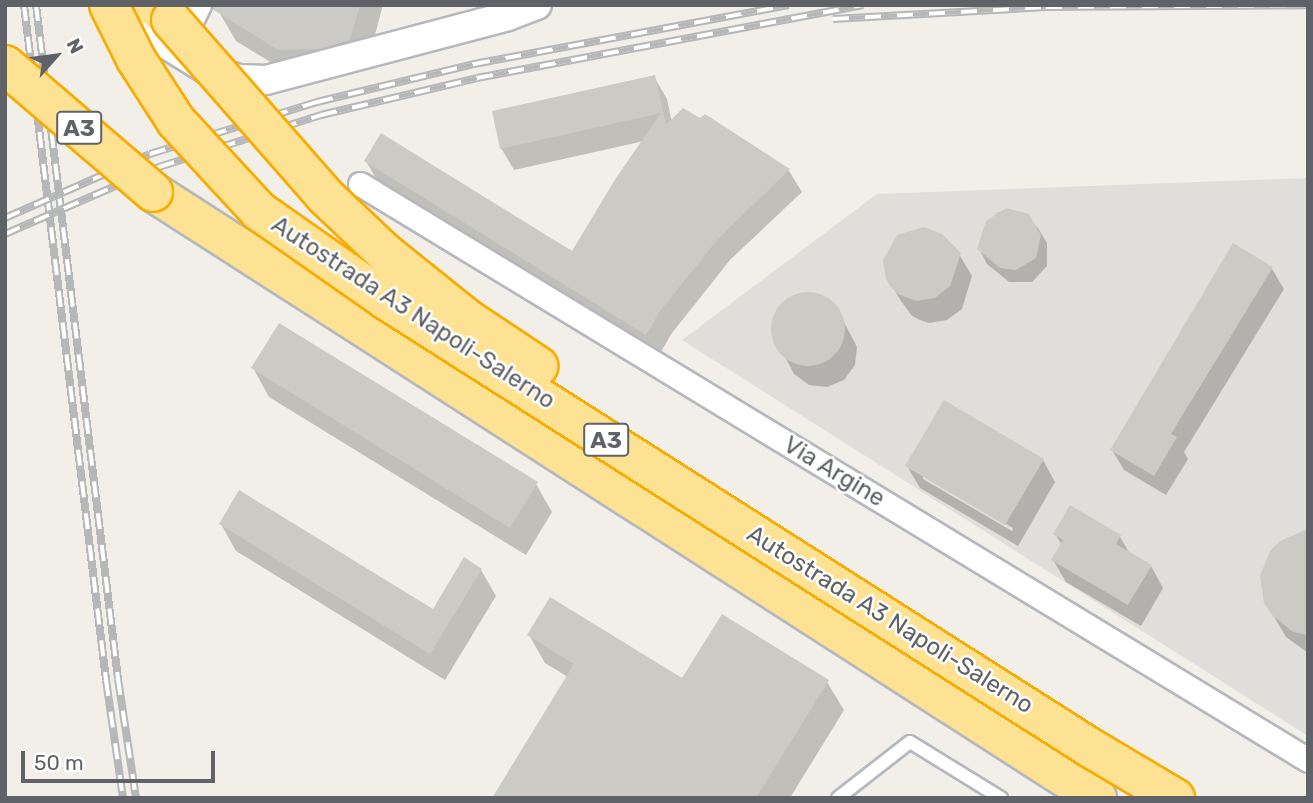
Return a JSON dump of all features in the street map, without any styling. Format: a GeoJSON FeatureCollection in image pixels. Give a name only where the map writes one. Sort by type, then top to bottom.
{"type":"FeatureCollection","features":[{"type":"Feature","properties":{"kind":"highway","name":"Autostrada A3 Napoli-Salerno"},"geometry":{"type":"LineString","coordinates":[[87,5],[111,59],[151,122],[174,152],[246,222],[377,313],[1130,798]]}},
{"type":"Feature","properties":{"kind":"highway","name":"Autostrada A3 Napoli-Salerno"},"geometry":{"type":"LineString","coordinates":[[107,5],[136,59],[176,121],[259,211],[386,300],[1077,740],[1175,798]]}},
{"type":"Feature","properties":{"kind":"highway","name":"A3"},"geometry":{"type":"LineString","coordinates":[[171,18],[326,197],[384,252],[466,318],[1102,728],[1203,798]]}},
{"type":"Feature","properties":{"kind":"highway","name":"A3"},"geometry":{"type":"LineString","coordinates":[[5,65],[153,192]]}},
{"type":"Feature","properties":{"kind":"highway","name":"A3"},"geometry":{"type":"LineString","coordinates":[[5,87],[153,192],[1097,798]]}},
{"type":"Feature","properties":{"kind":"street"},"geometry":{"type":"LineString","coordinates":[[107,5],[171,18],[206,69],[239,79],[266,80],[393,48],[537,5]]}},
{"type":"Feature","properties":{"kind":"street","name":"Via Argine"},"geometry":{"type":"LineString","coordinates":[[360,184],[1308,760]]}},
{"type":"Feature","properties":{"kind":"lane"},"geometry":{"type":"LineString","coordinates":[[838,798],[910,742],[1001,798]]}},
{"type":"Feature","properties":{"kind":"shaded area"},"geometry":{"type":"Polygon","coordinates":[[[1308,178],[1308,736],[682,340],[877,194],[1308,178]]]}},
{"type":"Feature","properties":{"kind":"building"},"geometry":{"type":"Polygon","coordinates":[[[213,5],[360,5],[350,40],[319,49],[278,50],[212,9],[213,5]]]}},
{"type":"Feature","properties":{"kind":"building"},"geometry":{"type":"Polygon","coordinates":[[[655,75],[666,125],[683,108],[700,118],[705,114],[790,169],[718,239],[660,311],[646,335],[364,161],[381,133],[572,251],[616,178],[661,113],[500,149],[492,111],[655,75]]]}},
{"type":"Feature","properties":{"kind":"building"},"geometry":{"type":"Polygon","coordinates":[[[1006,208],[1029,214],[1041,235],[1036,258],[1016,270],[1000,268],[977,249],[986,221],[1006,208]]]}},
{"type":"Feature","properties":{"kind":"building"},"geometry":{"type":"Polygon","coordinates":[[[924,227],[942,234],[961,253],[950,286],[935,298],[916,301],[898,294],[891,287],[886,279],[883,260],[897,235],[924,227]]]}},
{"type":"Feature","properties":{"kind":"building"},"geometry":{"type":"Polygon","coordinates":[[[1233,243],[1273,267],[1171,434],[1177,437],[1154,476],[1110,450],[1233,243]]]}},
{"type":"Feature","properties":{"kind":"building"},"geometry":{"type":"Polygon","coordinates":[[[808,292],[829,298],[839,308],[845,329],[839,350],[829,360],[808,366],[787,360],[777,350],[771,329],[777,308],[787,298],[808,292]]]}},
{"type":"Feature","properties":{"kind":"building"},"geometry":{"type":"Polygon","coordinates":[[[279,323],[538,482],[510,528],[251,368],[279,323]]]}},
{"type":"Feature","properties":{"kind":"building"},"geometry":{"type":"Polygon","coordinates":[[[944,400],[1044,459],[1005,525],[905,466],[944,400]]]}},
{"type":"Feature","properties":{"kind":"building"},"geometry":{"type":"Polygon","coordinates":[[[239,490],[433,609],[464,557],[482,569],[430,654],[219,524],[239,490]]]}},
{"type":"Feature","properties":{"kind":"building"},"geometry":{"type":"Polygon","coordinates":[[[1070,505],[1121,535],[1116,544],[1152,565],[1128,605],[1051,560],[1063,540],[1053,534],[1070,505]]]}},
{"type":"Feature","properties":{"kind":"building"},"geometry":{"type":"Polygon","coordinates":[[[1308,529],[1308,635],[1293,632],[1272,615],[1264,603],[1260,576],[1270,551],[1280,541],[1308,529]]]}},
{"type":"Feature","properties":{"kind":"building"},"geometry":{"type":"Polygon","coordinates":[[[550,597],[682,678],[722,614],[829,680],[756,798],[492,798],[574,664],[527,635],[550,597]]]}},
{"type":"Feature","properties":{"kind":"railway"},"geometry":{"type":"LineString","coordinates":[[24,5],[106,680],[123,798]]}},
{"type":"Feature","properties":{"kind":"railway"},"geometry":{"type":"LineString","coordinates":[[36,5],[118,679],[136,798]]}},
{"type":"Feature","properties":{"kind":"railway"},"geometry":{"type":"LineString","coordinates":[[5,218],[150,154],[317,102],[474,64],[789,5]]}},
{"type":"Feature","properties":{"kind":"railway"},"geometry":{"type":"LineString","coordinates":[[5,234],[159,167],[321,115],[477,78],[863,5]]}},
{"type":"Feature","properties":{"kind":"railway"},"geometry":{"type":"LineString","coordinates":[[833,19],[1046,7],[1308,5]]}}]}
